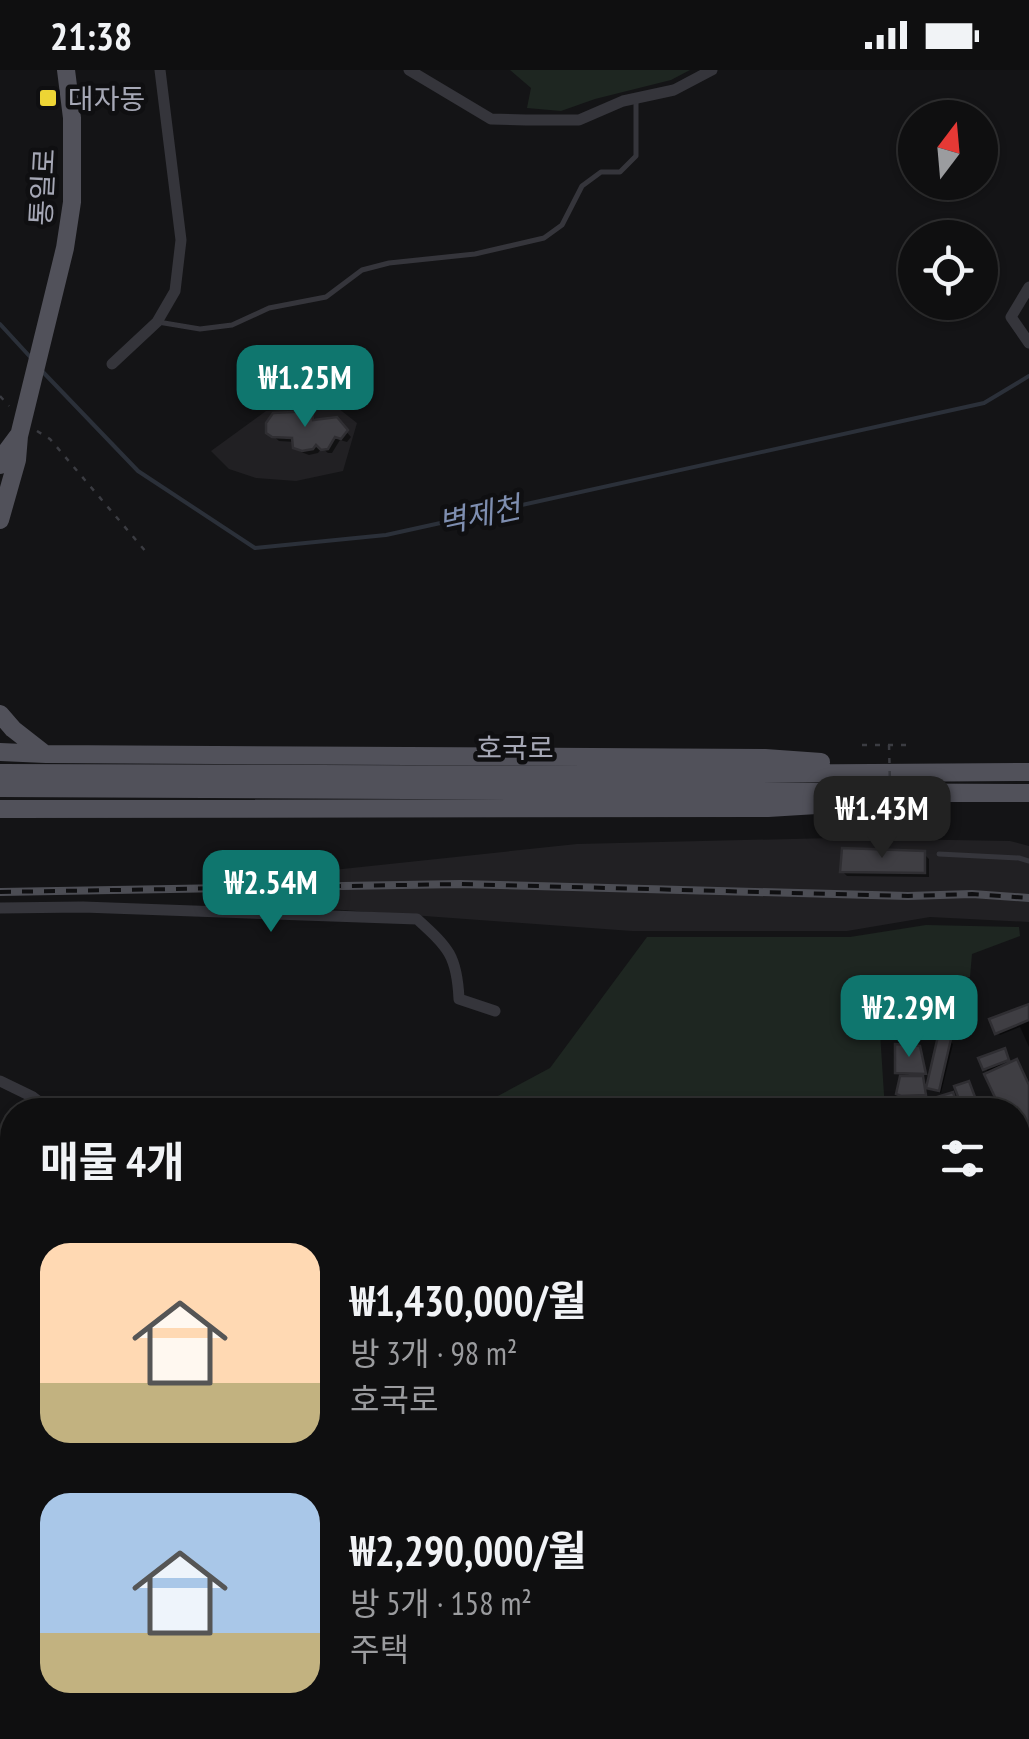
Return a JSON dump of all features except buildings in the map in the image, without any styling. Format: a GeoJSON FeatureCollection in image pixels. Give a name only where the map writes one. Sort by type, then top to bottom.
{"type":"FeatureCollection","features":[{"type":"Feature","properties":{"kind":"main road","name":"통일로"},"geometry":{"type":"LineString","coordinates":[[23,422],[65,248],[72,202],[72,118],[66,70]]}},
{"type":"Feature","properties":{"kind":"main road"},"geometry":{"type":"LineString","coordinates":[[0,464],[23,422]]}},
{"type":"Feature","properties":{"kind":"main road"},"geometry":{"type":"LineString","coordinates":[[0,520],[23,422]]}},
{"type":"Feature","properties":{"kind":"main road"},"geometry":{"type":"LineString","coordinates":[[0,714],[12,729],[46,754]]}},
{"type":"Feature","properties":{"kind":"main road"},"geometry":{"type":"LineString","coordinates":[[0,755],[766,758],[957,771]]}},
{"type":"Feature","properties":{"kind":"main road","name":"호국로"},"geometry":{"type":"LineString","coordinates":[[0,788],[69,780],[1029,772]]}},
{"type":"Feature","properties":{"kind":"main road","name":"호국로"},"geometry":{"type":"LineString","coordinates":[[0,773],[69,780],[1029,793]]}},
{"type":"Feature","properties":{"kind":"main road"},"geometry":{"type":"LineString","coordinates":[[4,808],[768,808],[953,794]]}},
{"type":"Feature","properties":{"kind":"street"},"geometry":{"type":"LineString","coordinates":[[112,364],[157,322],[175,290],[181,240],[160,70]]}},
{"type":"Feature","properties":{"kind":"street"},"geometry":{"type":"LineString","coordinates":[[409,70],[492,119],[579,120],[636,98],[674,90],[712,70]]}},
{"type":"Feature","properties":{"kind":"street"},"geometry":{"type":"LineString","coordinates":[[1029,287],[1010,318],[1029,344]]}},
{"type":"Feature","properties":{"kind":"street"},"geometry":{"type":"LineString","coordinates":[[0,908],[83,907],[417,920],[444,944],[458,972],[460,1000],[494,1011]]}},
{"type":"Feature","properties":{"kind":"street"},"geometry":{"type":"LineString","coordinates":[[0,1081],[34,1098]]}},
{"type":"Feature","properties":{"kind":"lane"},"geometry":{"type":"LineString","coordinates":[[157,322],[200,330],[232,325],[269,308],[326,296],[362,270],[389,263],[475,254],[544,238],[562,225],[582,186],[602,172],[620,172],[636,156],[636,98]]}},
{"type":"Feature","properties":{"kind":"lane"},"geometry":{"type":"LineString","coordinates":[[938,854],[1029,861]]}},
{"type":"Feature","properties":{"kind":"path"},"geometry":{"type":"LineString","coordinates":[[0,396],[23,422],[50,439],[147,553]]}},
{"type":"Feature","properties":{"kind":"path"},"geometry":{"type":"LineString","coordinates":[[862,745],[910,744]]}},
{"type":"Feature","properties":{"kind":"path"},"geometry":{"type":"LineString","coordinates":[[888,745],[891,823]]}},
{"type":"Feature","properties":{"kind":"path"},"geometry":{"type":"LineString","coordinates":[[864,823],[911,822]]}},
{"type":"Feature","properties":{"kind":"shaded area"},"geometry":{"type":"Polygon","coordinates":[[[510,70],[690,70],[671,80],[561,111],[527,108],[531,88],[510,70]]]}},
{"type":"Feature","properties":{"kind":"shaded area"},"geometry":{"type":"Polygon","coordinates":[[[334,405],[357,423],[343,471],[296,481],[256,478],[229,469],[211,451],[266,411],[334,405]]]}},
{"type":"Feature","properties":{"kind":"shaded area"},"geometry":{"type":"Polygon","coordinates":[[[832,838],[1010,841],[1029,846],[1029,922],[930,917],[847,931],[632,931],[329,909],[333,870],[577,844],[832,838]]]}},
{"type":"Feature","properties":{"kind":"shaded area"},"geometry":{"type":"Polygon","coordinates":[[[926,925],[1019,927],[1020,936],[972,954],[970,977],[878,1001],[884,1098],[494,1098],[550,1068],[647,937],[850,937],[926,925]]]}},
{"type":"Feature","properties":{"kind":"waterway","name":"벽제천"},"geometry":{"type":"LineString","coordinates":[[0,324],[33,360]]}},
{"type":"Feature","properties":{"kind":"waterway","name":"벽제천"},"geometry":{"type":"LineString","coordinates":[[42,371],[138,471],[255,548],[386,535],[984,403],[1029,376]]}},
{"type":"Feature","properties":{"kind":"railway"},"geometry":{"type":"LineString","coordinates":[[0,892],[460,884],[1029,898]]}},
{"type":"Feature","properties":{"kind":"place","name":"대자동"},"geometry":{"type":"Point","coordinates":[48,98]}}]}
